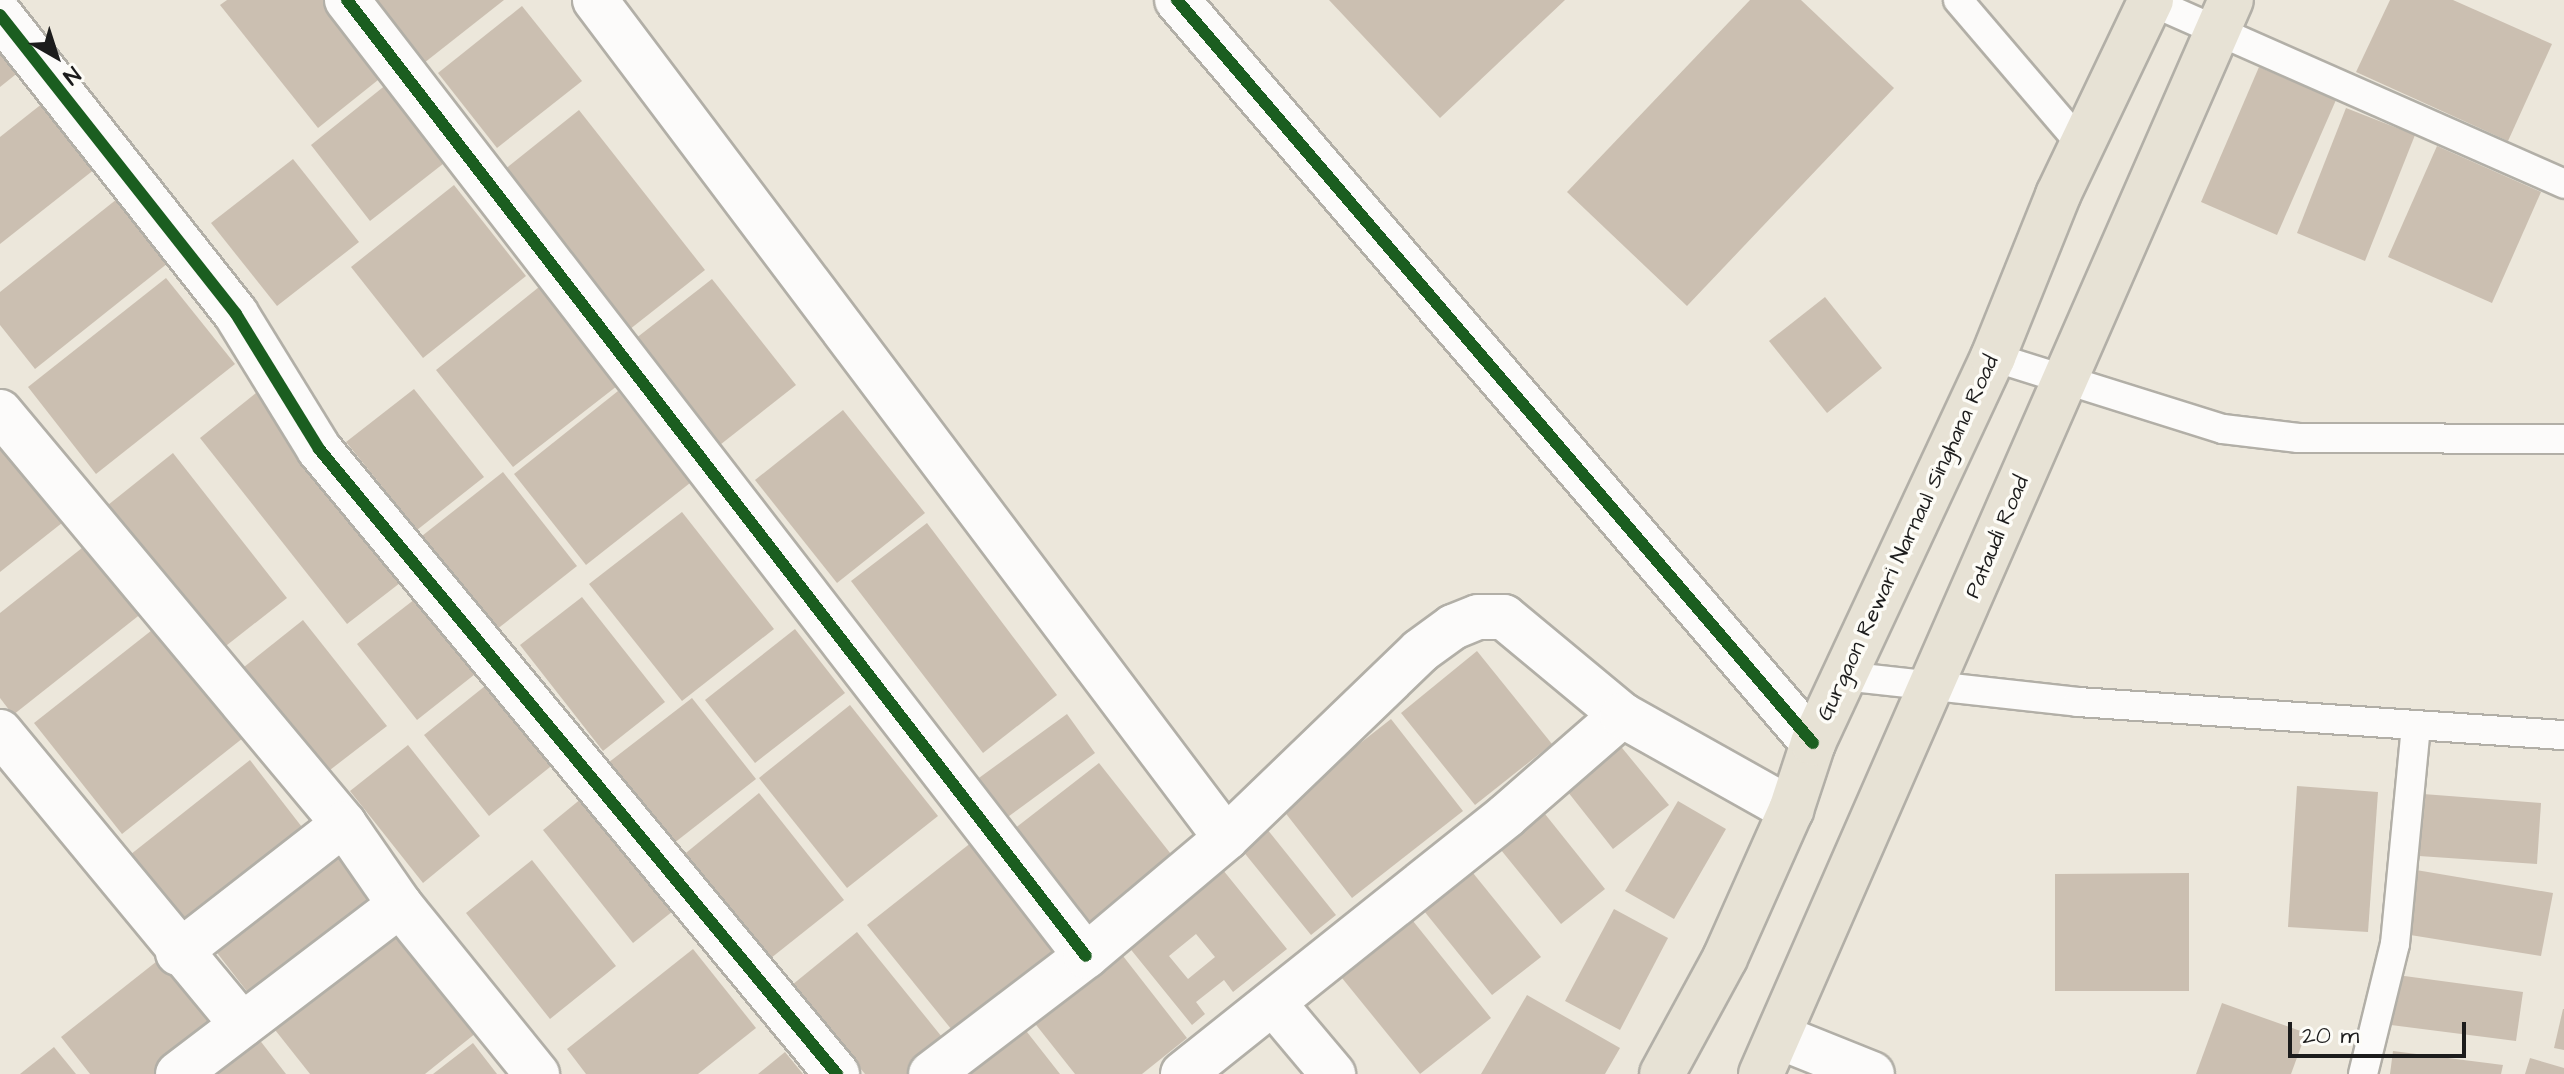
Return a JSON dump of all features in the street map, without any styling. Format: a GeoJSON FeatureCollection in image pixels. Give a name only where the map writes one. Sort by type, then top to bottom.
{"type":"FeatureCollection","features":[{"type":"Feature","properties":{"kind":"main road","name":"Gurgaon Rewari Narnaul Singhana Road"},"geometry":{"type":"LineString","coordinates":[[1662,1074],[1725,958],[1791,810],[1813,743],[1993,357],[2081,144],[2151,1]]}},
{"type":"Feature","properties":{"kind":"main road","name":"Pataudi Road"},"geometry":{"type":"LineString","coordinates":[[1770,1056],[2224,15]]}},
{"type":"Feature","properties":{"kind":"street"},"geometry":{"type":"LineString","coordinates":[[347,0],[1086,956]]}},
{"type":"Feature","properties":{"kind":"street"},"geometry":{"type":"LineString","coordinates":[[595,0],[1226,838]]}},
{"type":"Feature","properties":{"kind":"street"},"geometry":{"type":"LineString","coordinates":[[1177,0],[1813,743]]}},
{"type":"Feature","properties":{"kind":"street"},"geometry":{"type":"LineString","coordinates":[[0,15],[236,314],[319,449],[837,1074]]}},
{"type":"Feature","properties":{"kind":"street"},"geometry":{"type":"LineString","coordinates":[[0,412],[344,824],[400,905],[537,1074]]}},
{"type":"Feature","properties":{"kind":"street"},"geometry":{"type":"LineString","coordinates":[[931,1074],[1086,956],[1226,838],[1420,651],[1453,627],[1478,617],[1504,617],[1519,626],[1622,715],[1791,810]]}},
{"type":"Feature","properties":{"kind":"street"},"geometry":{"type":"LineString","coordinates":[[1183,1074],[1274,1004],[1622,715]]}},
{"type":"Feature","properties":{"kind":"street"},"geometry":{"type":"LineString","coordinates":[[0,732],[178,953],[242,1025]]}},
{"type":"Feature","properties":{"kind":"street"},"geometry":{"type":"LineString","coordinates":[[178,953],[344,824]]}},
{"type":"Feature","properties":{"kind":"street"},"geometry":{"type":"LineString","coordinates":[[178,1074],[400,905]]}},
{"type":"Feature","properties":{"kind":"street"},"geometry":{"type":"LineString","coordinates":[[1274,1004],[1333,1074]]}},
{"type":"Feature","properties":{"kind":"street"},"geometry":{"type":"LineString","coordinates":[[1770,1056],[1872,1074]]}},
{"type":"Feature","properties":{"kind":"lane"},"geometry":{"type":"LineString","coordinates":[[1958,0],[2081,144]]}},
{"type":"Feature","properties":{"kind":"lane"},"geometry":{"type":"LineString","coordinates":[[2151,1],[2224,15],[2564,184]]}},
{"type":"Feature","properties":{"kind":"lane"},"geometry":{"type":"LineString","coordinates":[[1993,357],[2223,429],[2298,438],[2564,439]]}},
{"type":"Feature","properties":{"kind":"lane"},"geometry":{"type":"LineString","coordinates":[[1844,676],[1931,688],[2416,727],[2564,735]]}},
{"type":"Feature","properties":{"kind":"lane"},"geometry":{"type":"LineString","coordinates":[[2363,1074],[2395,944],[2416,727]]}},
{"type":"Feature","properties":{"kind":"building"},"geometry":{"type":"Polygon","coordinates":[[[227,0],[323,0],[383,76],[318,128],[220,5],[227,0]]]}},
{"type":"Feature","properties":{"kind":"building"},"geometry":{"type":"Polygon","coordinates":[[[374,0],[504,0],[424,63],[374,0]]]}},
{"type":"Feature","properties":{"kind":"building"},"geometry":{"type":"Polygon","coordinates":[[[1329,0],[1565,0],[1440,118],[1329,0]]]}},
{"type":"Feature","properties":{"kind":"building"},"geometry":{"type":"Polygon","coordinates":[[[1750,0],[1801,0],[1894,88],[1687,306],[1567,192],[1750,0]]]}},
{"type":"Feature","properties":{"kind":"building"},"geometry":{"type":"Polygon","coordinates":[[[2390,0],[2453,0],[2552,44],[2508,141],[2356,72],[2390,0]]]}},
{"type":"Feature","properties":{"kind":"building"},"geometry":{"type":"Polygon","coordinates":[[[522,6],[582,81],[497,148],[438,73],[522,6]]]}},
{"type":"Feature","properties":{"kind":"building"},"geometry":{"type":"Polygon","coordinates":[[[0,36],[25,67],[0,87],[0,36]]]}},
{"type":"Feature","properties":{"kind":"building"},"geometry":{"type":"Polygon","coordinates":[[[2259,67],[2336,100],[2277,235],[2201,202],[2259,67]]]}},
{"type":"Feature","properties":{"kind":"building"},"geometry":{"type":"Polygon","coordinates":[[[387,84],[448,160],[370,221],[311,145],[387,84]]]}},
{"type":"Feature","properties":{"kind":"building"},"geometry":{"type":"Polygon","coordinates":[[[48,99],[100,165],[0,244],[0,137],[48,99]]]}},
{"type":"Feature","properties":{"kind":"building"},"geometry":{"type":"Polygon","coordinates":[[[2346,108],[2415,135],[2365,261],[2297,233],[2346,108]]]}},
{"type":"Feature","properties":{"kind":"building"},"geometry":{"type":"Polygon","coordinates":[[[579,110],[705,270],[620,337],[494,178],[579,110]]]}},
{"type":"Feature","properties":{"kind":"building"},"geometry":{"type":"Polygon","coordinates":[[[2437,146],[2541,192],[2492,303],[2388,257],[2437,146]]]}},
{"type":"Feature","properties":{"kind":"building"},"geometry":{"type":"Polygon","coordinates":[[[293,159],[359,242],[277,306],[211,223],[293,159]]]}},
{"type":"Feature","properties":{"kind":"building"},"geometry":{"type":"Polygon","coordinates":[[[454,185],[526,276],[423,358],[351,267],[454,185]]]}},
{"type":"Feature","properties":{"kind":"building"},"geometry":{"type":"Polygon","coordinates":[[[117,199],[168,263],[35,369],[0,325],[0,292],[117,199]]]}},
{"type":"Feature","properties":{"kind":"building"},"geometry":{"type":"Polygon","coordinates":[[[166,278],[235,364],[96,474],[28,387],[166,278]]]}},
{"type":"Feature","properties":{"kind":"building"},"geometry":{"type":"Polygon","coordinates":[[[712,279],[796,385],[711,452],[626,346],[712,279]]]}},
{"type":"Feature","properties":{"kind":"building"},"geometry":{"type":"Polygon","coordinates":[[[539,287],[617,386],[513,467],[436,370],[539,287]]]}},
{"type":"Feature","properties":{"kind":"building"},"geometry":{"type":"Polygon","coordinates":[[[1825,297],[1882,368],[1827,413],[1769,341],[1825,297]]]}},
{"type":"Feature","properties":{"kind":"building"},"geometry":{"type":"Polygon","coordinates":[[[261,389],[409,576],[347,624],[200,438],[261,389]]]}},
{"type":"Feature","properties":{"kind":"building"},"geometry":{"type":"Polygon","coordinates":[[[414,389],[484,477],[417,530],[346,442],[414,389]]]}},
{"type":"Feature","properties":{"kind":"building"},"geometry":{"type":"Polygon","coordinates":[[[618,391],[690,483],[586,565],[514,474],[618,391]]]}},
{"type":"Feature","properties":{"kind":"building"},"geometry":{"type":"Polygon","coordinates":[[[843,410],[925,513],[837,583],[755,480],[843,410]]]}},
{"type":"Feature","properties":{"kind":"building"},"geometry":{"type":"Polygon","coordinates":[[[0,434],[67,519],[0,572],[0,434]]]}},
{"type":"Feature","properties":{"kind":"building"},"geometry":{"type":"Polygon","coordinates":[[[173,453],[287,598],[222,649],[108,505],[173,453]]]}},
{"type":"Feature","properties":{"kind":"building"},"geometry":{"type":"Polygon","coordinates":[[[503,472],[577,566],[482,641],[408,547],[503,472]]]}},
{"type":"Feature","properties":{"kind":"building"},"geometry":{"type":"Polygon","coordinates":[[[682,512],[774,629],[682,701],[589,584],[682,512]]]}},
{"type":"Feature","properties":{"kind":"building"},"geometry":{"type":"Polygon","coordinates":[[[927,523],[1057,695],[983,753],[851,581],[927,523]]]}},
{"type":"Feature","properties":{"kind":"building"},"geometry":{"type":"Polygon","coordinates":[[[87,544],[142,613],[13,715],[0,698],[0,613],[87,544]]]}},
{"type":"Feature","properties":{"kind":"building"},"geometry":{"type":"Polygon","coordinates":[[[424,592],[484,667],[417,720],[357,644],[424,592]]]}},
{"type":"Feature","properties":{"kind":"building"},"geometry":{"type":"Polygon","coordinates":[[[582,597],[665,702],[603,751],[520,645],[582,597]]]}},
{"type":"Feature","properties":{"kind":"building"},"geometry":{"type":"Polygon","coordinates":[[[303,620],[387,726],[317,780],[234,675],[303,620]]]}},
{"type":"Feature","properties":{"kind":"building"},"geometry":{"type":"Polygon","coordinates":[[[161,623],[248,734],[122,834],[34,723],[161,623]]]}},
{"type":"Feature","properties":{"kind":"building"},"geometry":{"type":"Polygon","coordinates":[[[795,629],[845,693],[755,763],[705,700],[795,629]]]}},
{"type":"Feature","properties":{"kind":"building"},"geometry":{"type":"Polygon","coordinates":[[[1477,651],[1552,744],[1475,805],[1401,713],[1477,651]]]}},
{"type":"Feature","properties":{"kind":"building"},"geometry":{"type":"Polygon","coordinates":[[[495,678],[560,759],[489,816],[424,735],[495,678]]]}},
{"type":"Feature","properties":{"kind":"building"},"geometry":{"type":"Polygon","coordinates":[[[692,698],[756,779],[669,847],[604,766],[692,698]]]}},
{"type":"Feature","properties":{"kind":"building"},"geometry":{"type":"Polygon","coordinates":[[[850,705],[938,816],[847,888],[759,778],[850,705]]]}},
{"type":"Feature","properties":{"kind":"building"},"geometry":{"type":"Polygon","coordinates":[[[1067,714],[1095,753],[1001,822],[972,783],[1067,714]]]}},
{"type":"Feature","properties":{"kind":"building"},"geometry":{"type":"Polygon","coordinates":[[[1391,719],[1463,811],[1352,898],[1280,806],[1391,719]]]}},
{"type":"Feature","properties":{"kind":"building"},"geometry":{"type":"Polygon","coordinates":[[[1618,743],[1669,805],[1613,849],[1564,787],[1618,743]]]}},
{"type":"Feature","properties":{"kind":"building"},"geometry":{"type":"Polygon","coordinates":[[[408,745],[480,836],[423,883],[350,791],[408,745]]]}},
{"type":"Feature","properties":{"kind":"building"},"geometry":{"type":"Polygon","coordinates":[[[250,760],[312,840],[179,946],[116,866],[250,760]]]}},
{"type":"Feature","properties":{"kind":"building"},"geometry":{"type":"Polygon","coordinates":[[[1099,763],[1178,863],[1088,934],[1009,833],[1099,763]]]}},
{"type":"Feature","properties":{"kind":"building"},"geometry":{"type":"Polygon","coordinates":[[[2297,786],[2378,792],[2368,932],[2288,927],[2297,786]]]}},
{"type":"Feature","properties":{"kind":"building"},"geometry":{"type":"Polygon","coordinates":[[[593,789],[683,903],[633,943],[543,830],[593,789]]]}},
{"type":"Feature","properties":{"kind":"building"},"geometry":{"type":"Polygon","coordinates":[[[759,793],[844,900],[766,962],[681,857],[759,793]]]}},
{"type":"Feature","properties":{"kind":"building"},"geometry":{"type":"Polygon","coordinates":[[[2423,794],[2541,803],[2537,864],[2419,856],[2423,794]]]}},
{"type":"Feature","properties":{"kind":"building"},"geometry":{"type":"Polygon","coordinates":[[[1678,801],[1726,829],[1674,919],[1625,891],[1678,801]]]}},
{"type":"Feature","properties":{"kind":"building"},"geometry":{"type":"Polygon","coordinates":[[[1545,814],[1605,889],[1561,924],[1501,850],[1545,814]]]}},
{"type":"Feature","properties":{"kind":"building"},"geometry":{"type":"Polygon","coordinates":[[[1263,824],[1336,915],[1311,935],[1238,845],[1263,824]]]}},
{"type":"Feature","properties":{"kind":"building"},"geometry":{"type":"Polygon","coordinates":[[[333,840],[379,899],[253,999],[207,940],[333,840]]]}},
{"type":"Feature","properties":{"kind":"building"},"geometry":{"type":"Polygon","coordinates":[[[972,842],[1065,957],[960,1040],[867,925],[972,842]]]}},
{"type":"Feature","properties":{"kind":"building"},"geometry":{"type":"Polygon","coordinates":[[[532,860],[616,966],[550,1019],[466,913],[532,860]]]}},
{"type":"Feature","properties":{"kind":"building"},"geometry":{"type":"Polygon","coordinates":[[[1469,868],[1541,957],[1492,995],[1420,906],[1469,868]]]}},
{"type":"Feature","properties":{"kind":"building"},"geometry":{"type":"Polygon","coordinates":[[[1223,870],[1287,949],[1233,992],[1224,980],[1196,1002],[1205,1014],[1192,1025],[1128,946],[1223,870]],[[1196,934],[1169,956],[1188,979],[1215,957],[1196,934]]]}},
{"type":"Feature","properties":{"kind":"building"},"geometry":{"type":"Polygon","coordinates":[[[2416,870],[2553,893],[2541,956],[2404,934],[2416,870]]]}},
{"type":"Feature","properties":{"kind":"building"},"geometry":{"type":"Polygon","coordinates":[[[2189,873],[2189,991],[2055,991],[2055,874],[2189,873]]]}},
{"type":"Feature","properties":{"kind":"building"},"geometry":{"type":"Polygon","coordinates":[[[1614,909],[1668,938],[1620,1030],[1565,1001],[1614,909]]]}},
{"type":"Feature","properties":{"kind":"building"},"geometry":{"type":"Polygon","coordinates":[[[1413,921],[1491,1018],[1420,1074],[1342,978],[1413,921]]]}},
{"type":"Feature","properties":{"kind":"building"},"geometry":{"type":"Polygon","coordinates":[[[390,924],[476,1033],[425,1074],[310,1074],[268,1021],[390,924]]]}},
{"type":"Feature","properties":{"kind":"building"},"geometry":{"type":"Polygon","coordinates":[[[857,932],[950,1047],[916,1074],[865,1074],[792,985],[857,932]]]}},
{"type":"Feature","properties":{"kind":"building"},"geometry":{"type":"Polygon","coordinates":[[[1116,947],[1187,1038],[1142,1074],[1075,1074],[1029,1016],[1116,947]]]}},
{"type":"Feature","properties":{"kind":"building"},"geometry":{"type":"Polygon","coordinates":[[[693,949],[756,1028],[698,1074],[586,1074],[567,1049],[693,949]]]}},
{"type":"Feature","properties":{"kind":"building"},"geometry":{"type":"Polygon","coordinates":[[[166,954],[224,1028],[166,1074],[90,1074],[61,1037],[166,954]]]}},
{"type":"Feature","properties":{"kind":"building"},"geometry":{"type":"Polygon","coordinates":[[[2397,975],[2523,992],[2516,1041],[2391,1025],[2397,975]]]}},
{"type":"Feature","properties":{"kind":"building"},"geometry":{"type":"Polygon","coordinates":[[[1527,995],[1620,1048],[1605,1074],[1481,1074],[1527,995]]]}},
{"type":"Feature","properties":{"kind":"building"},"geometry":{"type":"Polygon","coordinates":[[[2222,1003],[2306,1033],[2291,1074],[2196,1074],[2222,1003]]]}},
{"type":"Feature","properties":{"kind":"building"},"geometry":{"type":"Polygon","coordinates":[[[2564,1009],[2564,1050],[2554,1048],[2564,1009]]]}},
{"type":"Feature","properties":{"kind":"building"},"geometry":{"type":"Polygon","coordinates":[[[1016,1018],[1060,1074],[969,1074],[960,1062],[1016,1018]]]}},
{"type":"Feature","properties":{"kind":"building"},"geometry":{"type":"Polygon","coordinates":[[[251,1029],[286,1074],[193,1074],[251,1029]]]}},
{"type":"Feature","properties":{"kind":"building"},"geometry":{"type":"Polygon","coordinates":[[[473,1043],[497,1074],[433,1074],[473,1043]]]}},
{"type":"Feature","properties":{"kind":"building"},"geometry":{"type":"Polygon","coordinates":[[[54,1047],[76,1074],[20,1074],[54,1047]]]}},
{"type":"Feature","properties":{"kind":"building"},"geometry":{"type":"Polygon","coordinates":[[[2393,1051],[2503,1065],[2501,1074],[2390,1074],[2393,1051]]]}},
{"type":"Feature","properties":{"kind":"building"},"geometry":{"type":"Polygon","coordinates":[[[785,1052],[803,1074],[758,1074],[785,1052]]]}},
{"type":"Feature","properties":{"kind":"building"},"geometry":{"type":"Polygon","coordinates":[[[2530,1058],[2564,1068],[2564,1074],[2525,1074],[2530,1058]]]}},
{"type":"Feature","properties":{"kind":"cycle path"},"geometry":{"type":"LineString","coordinates":[[347,0],[1086,956]]}},
{"type":"Feature","properties":{"kind":"cycle path"},"geometry":{"type":"LineString","coordinates":[[1177,0],[1813,743]]}},
{"type":"Feature","properties":{"kind":"cycle path"},"geometry":{"type":"LineString","coordinates":[[0,15],[236,314],[319,449],[837,1074]]}}]}
